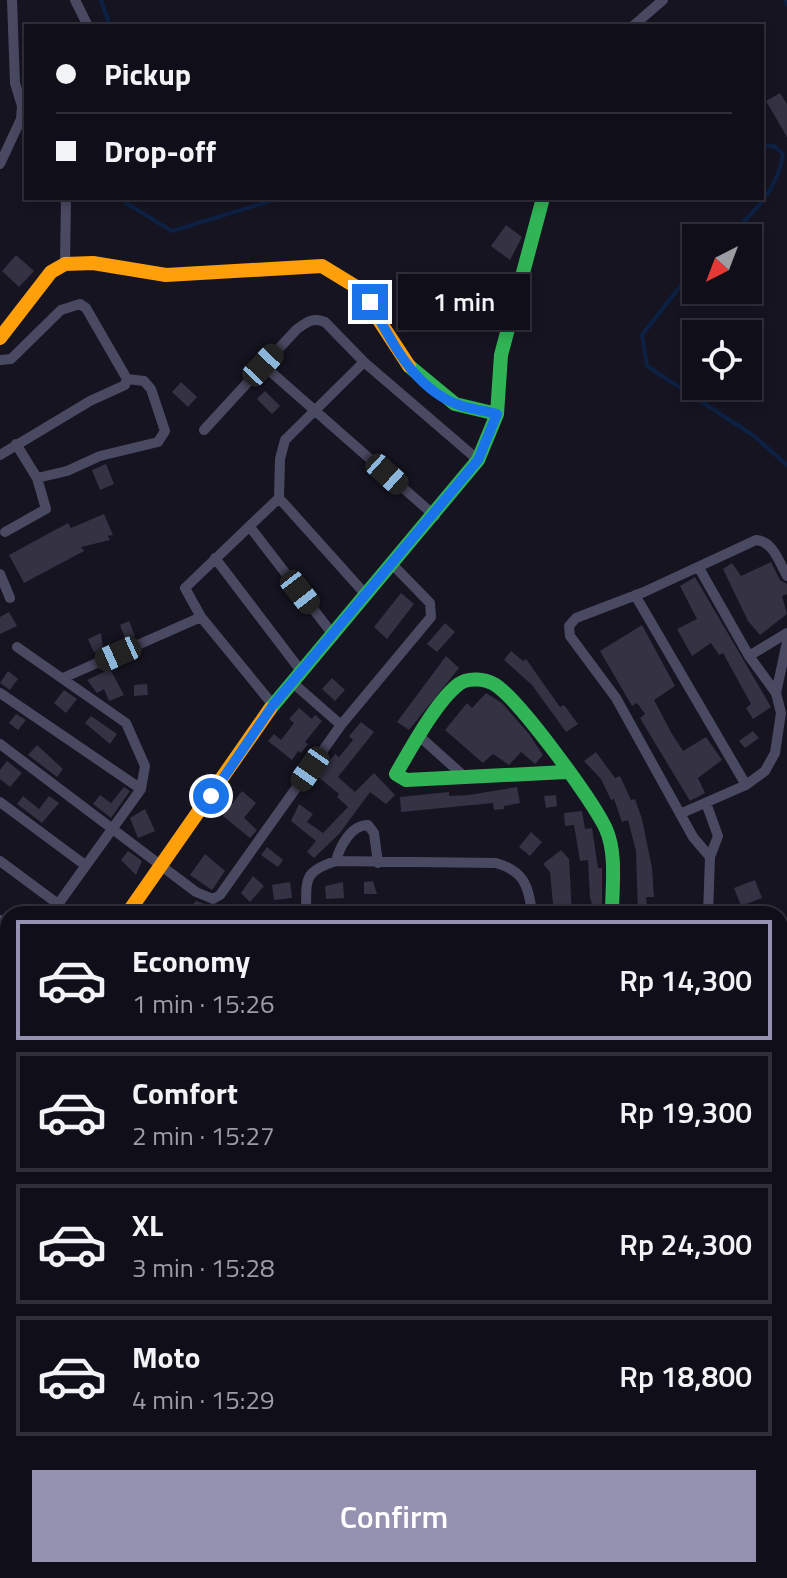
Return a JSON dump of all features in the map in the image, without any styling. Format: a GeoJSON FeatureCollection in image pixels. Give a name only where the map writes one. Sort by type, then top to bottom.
{"type":"FeatureCollection","features":[{"type":"Feature","properties":{"kind":"street"},"geometry":{"type":"LineString","coordinates":[[0,164],[21,119],[22,106],[15,83],[12,0]]}},
{"type":"Feature","properties":{"kind":"street"},"geometry":{"type":"LineString","coordinates":[[75,0],[87,24]]}},
{"type":"Feature","properties":{"kind":"street"},"geometry":{"type":"LineString","coordinates":[[635,24],[663,0]]}},
{"type":"Feature","properties":{"kind":"street"},"geometry":{"type":"LineString","coordinates":[[65,264],[66,200]]}},
{"type":"Feature","properties":{"kind":"street"},"geometry":{"type":"LineString","coordinates":[[133,906],[273,705],[435,516],[478,460],[497,414],[501,355],[542,200]]}},
{"type":"Feature","properties":{"kind":"street"},"geometry":{"type":"LineString","coordinates":[[0,338],[51,272],[65,264],[93,263],[166,275],[322,266],[358,288],[404,362],[434,389],[455,404],[497,414]]}},
{"type":"Feature","properties":{"kind":"street"},"geometry":{"type":"LineString","coordinates":[[0,360],[11,359],[61,310],[80,304],[86,308],[127,379],[125,385],[90,401],[0,455]]}},
{"type":"Feature","properties":{"kind":"street"},"geometry":{"type":"LineString","coordinates":[[204,430],[296,330],[310,319],[317,319],[325,322],[364,362],[478,460]]}},
{"type":"Feature","properties":{"kind":"street"},"geometry":{"type":"LineString","coordinates":[[273,705],[201,617],[185,588],[279,498],[282,448],[364,362]]}},
{"type":"Feature","properties":{"kind":"street"},"geometry":{"type":"LineString","coordinates":[[263,365],[435,516]]}},
{"type":"Feature","properties":{"kind":"street"},"geometry":{"type":"LineString","coordinates":[[37,478],[67,471],[100,456],[158,442],[163,437],[165,431],[151,389],[144,381],[127,379]]}},
{"type":"Feature","properties":{"kind":"street"},"geometry":{"type":"LineString","coordinates":[[5,532],[46,509],[37,478],[16,444]]}},
{"type":"Feature","properties":{"kind":"street"},"geometry":{"type":"LineString","coordinates":[[279,498],[367,596]]}},
{"type":"Feature","properties":{"kind":"street"},"geometry":{"type":"LineString","coordinates":[[250,527],[334,636]]}},
{"type":"Feature","properties":{"kind":"street"},"geometry":{"type":"LineString","coordinates":[[710,857],[693,837],[616,698],[569,629],[576,618],[761,539],[772,548],[787,576]]}},
{"type":"Feature","properties":{"kind":"street"},"geometry":{"type":"LineString","coordinates":[[215,558],[297,677],[341,725]]}},
{"type":"Feature","properties":{"kind":"street"},"geometry":{"type":"LineString","coordinates":[[0,744],[164,864],[196,892],[213,899],[220,895],[341,725],[434,611],[393,565]]}},
{"type":"Feature","properties":{"kind":"street"},"geometry":{"type":"LineString","coordinates":[[682,813],[746,785],[765,771],[775,753],[781,713],[776,693],[749,656],[699,568]]}},
{"type":"Feature","properties":{"kind":"street"},"geometry":{"type":"LineString","coordinates":[[0,574],[10,598]]}},
{"type":"Feature","properties":{"kind":"street"},"geometry":{"type":"LineString","coordinates":[[635,595],[746,785]]}},
{"type":"Feature","properties":{"kind":"street"},"geometry":{"type":"LineString","coordinates":[[63,678],[201,617]]}},
{"type":"Feature","properties":{"kind":"street"},"geometry":{"type":"LineString","coordinates":[[749,656],[787,633]]}},
{"type":"Feature","properties":{"kind":"street"},"geometry":{"type":"LineString","coordinates":[[776,693],[787,642]]}},
{"type":"Feature","properties":{"kind":"street"},"geometry":{"type":"LineString","coordinates":[[0,861],[58,904],[141,789],[145,766],[126,723],[17,647]]}},
{"type":"Feature","properties":{"kind":"street"},"geometry":{"type":"LineString","coordinates":[[566,772],[466,778],[399,778],[396,771],[418,735],[460,683],[477,679],[493,683],[515,701],[566,772],[606,829],[612,852],[612,906]]}},
{"type":"Feature","properties":{"kind":"street"},"geometry":{"type":"LineString","coordinates":[[0,693],[141,789]]}},
{"type":"Feature","properties":{"kind":"street"},"geometry":{"type":"LineString","coordinates":[[418,735],[466,778]]}},
{"type":"Feature","properties":{"kind":"street"},"geometry":{"type":"LineString","coordinates":[[0,802],[85,865]]}},
{"type":"Feature","properties":{"kind":"street"},"geometry":{"type":"LineString","coordinates":[[706,803],[718,836],[710,857],[708,906]]}},
{"type":"Feature","properties":{"kind":"street"},"geometry":{"type":"LineString","coordinates":[[336,861],[339,848],[355,829],[368,825],[374,833],[378,863]]}},
{"type":"Feature","properties":{"kind":"street"},"geometry":{"type":"LineString","coordinates":[[306,906],[307,877],[315,868],[336,861],[496,863],[517,872],[530,888],[531,906]]}},
{"type":"Feature","properties":{"kind":"building"},"geometry":{"type":"Polygon","coordinates":[[[780,93],[787,104],[787,137],[766,101],[780,93]]]}},
{"type":"Feature","properties":{"kind":"building"},"geometry":{"type":"Polygon","coordinates":[[[506,225],[522,237],[510,260],[491,246],[506,225]]]}},
{"type":"Feature","properties":{"kind":"building"},"geometry":{"type":"Polygon","coordinates":[[[16,255],[34,271],[19,287],[2,271],[16,255]]]}},
{"type":"Feature","properties":{"kind":"building"},"geometry":{"type":"Polygon","coordinates":[[[483,282],[484,304],[456,305],[455,283],[483,282]]]}},
{"type":"Feature","properties":{"kind":"building"},"geometry":{"type":"Polygon","coordinates":[[[181,382],[197,397],[188,407],[172,392],[181,382]]]}},
{"type":"Feature","properties":{"kind":"building"},"geometry":{"type":"Polygon","coordinates":[[[265,391],[280,406],[272,414],[257,399],[265,391]]]}},
{"type":"Feature","properties":{"kind":"building"},"geometry":{"type":"Polygon","coordinates":[[[106,464],[114,484],[100,490],[92,470],[106,464]]]}},
{"type":"Feature","properties":{"kind":"building"},"geometry":{"type":"Polygon","coordinates":[[[104,514],[113,535],[108,536],[110,540],[81,547],[84,551],[24,583],[9,555],[68,523],[71,528],[104,514]]]}},
{"type":"Feature","properties":{"kind":"building"},"geometry":{"type":"Polygon","coordinates":[[[771,562],[780,580],[787,584],[787,594],[782,596],[787,614],[760,635],[748,621],[723,569],[732,563],[741,576],[771,562]]]}},
{"type":"Feature","properties":{"kind":"building"},"geometry":{"type":"Polygon","coordinates":[[[695,577],[771,707],[753,719],[746,708],[751,704],[723,653],[719,655],[711,643],[692,656],[677,629],[697,619],[680,586],[695,577]]]}},
{"type":"Feature","properties":{"kind":"building"},"geometry":{"type":"Polygon","coordinates":[[[401,593],[414,604],[387,639],[374,627],[401,593]]]}},
{"type":"Feature","properties":{"kind":"building"},"geometry":{"type":"Polygon","coordinates":[[[9,612],[17,626],[0,634],[0,617],[9,612]]]}},
{"type":"Feature","properties":{"kind":"building"},"geometry":{"type":"Polygon","coordinates":[[[129,621],[135,636],[126,640],[120,625],[129,621]]]}},
{"type":"Feature","properties":{"kind":"building"},"geometry":{"type":"Polygon","coordinates":[[[445,623],[455,632],[437,652],[427,644],[445,623]]]}},
{"type":"Feature","properties":{"kind":"building"},"geometry":{"type":"Polygon","coordinates":[[[642,625],[675,686],[654,700],[672,734],[683,751],[706,737],[722,760],[698,778],[705,793],[690,801],[640,718],[645,714],[637,703],[632,706],[600,651],[642,625]]]}},
{"type":"Feature","properties":{"kind":"building"},"geometry":{"type":"Polygon","coordinates":[[[101,633],[103,649],[94,653],[88,639],[101,633]]]}},
{"type":"Feature","properties":{"kind":"building"},"geometry":{"type":"Polygon","coordinates":[[[511,651],[523,661],[526,659],[560,707],[564,705],[578,724],[566,732],[532,685],[504,660],[511,651]]]}},
{"type":"Feature","properties":{"kind":"building"},"geometry":{"type":"Polygon","coordinates":[[[446,656],[459,668],[409,730],[397,722],[446,656]]]}},
{"type":"Feature","properties":{"kind":"building"},"geometry":{"type":"Polygon","coordinates":[[[110,669],[124,695],[109,701],[104,689],[97,693],[87,680],[110,669]]]}},
{"type":"Feature","properties":{"kind":"building"},"geometry":{"type":"Polygon","coordinates":[[[8,671],[18,679],[10,690],[0,683],[8,671]]]}},
{"type":"Feature","properties":{"kind":"building"},"geometry":{"type":"Polygon","coordinates":[[[332,678],[345,690],[335,701],[322,689],[332,678]]]}},
{"type":"Feature","properties":{"kind":"building"},"geometry":{"type":"Polygon","coordinates":[[[147,684],[148,695],[134,696],[134,685],[147,684]]]}},
{"type":"Feature","properties":{"kind":"building"},"geometry":{"type":"Polygon","coordinates":[[[64,690],[77,699],[66,713],[54,703],[64,690]]]}},
{"type":"Feature","properties":{"kind":"building"},"geometry":{"type":"Polygon","coordinates":[[[486,693],[502,703],[529,734],[543,755],[535,764],[521,752],[509,765],[493,754],[483,763],[445,730],[467,703],[472,708],[486,693]]]}},
{"type":"Feature","properties":{"kind":"building"},"geometry":{"type":"Polygon","coordinates":[[[299,708],[312,719],[315,715],[322,721],[305,742],[308,744],[292,760],[268,741],[274,734],[281,740],[294,723],[289,719],[299,708]]]}},
{"type":"Feature","properties":{"kind":"building"},"geometry":{"type":"Polygon","coordinates":[[[16,714],[26,720],[18,730],[9,723],[16,714]]]}},
{"type":"Feature","properties":{"kind":"building"},"geometry":{"type":"Polygon","coordinates":[[[91,716],[117,734],[110,744],[85,723],[91,716]]]}},
{"type":"Feature","properties":{"kind":"building"},"geometry":{"type":"Polygon","coordinates":[[[361,722],[374,732],[338,777],[355,792],[374,773],[395,795],[386,804],[370,792],[340,833],[314,858],[307,852],[316,841],[291,821],[299,804],[313,814],[307,822],[323,833],[348,807],[337,797],[339,794],[317,776],[335,754],[339,757],[353,740],[349,736],[361,722]]]}},
{"type":"Feature","properties":{"kind":"building"},"geometry":{"type":"Polygon","coordinates":[[[753,731],[759,738],[745,748],[739,741],[753,731]]]}},
{"type":"Feature","properties":{"kind":"building"},"geometry":{"type":"Polygon","coordinates":[[[37,745],[63,769],[57,777],[28,755],[37,745]]]}},
{"type":"Feature","properties":{"kind":"building"},"geometry":{"type":"Polygon","coordinates":[[[596,752],[615,778],[620,776],[631,800],[635,799],[652,868],[654,897],[646,897],[647,906],[638,906],[636,851],[628,820],[622,822],[614,799],[611,800],[601,779],[584,761],[596,752]]]}},
{"type":"Feature","properties":{"kind":"building"},"geometry":{"type":"Polygon","coordinates":[[[7,761],[22,773],[10,787],[0,779],[0,770],[7,761]]]}},
{"type":"Feature","properties":{"kind":"building"},"geometry":{"type":"Polygon","coordinates":[[[124,787],[130,791],[111,818],[93,804],[100,795],[111,803],[124,787]]]}},
{"type":"Feature","properties":{"kind":"building"},"geometry":{"type":"Polygon","coordinates":[[[517,787],[520,803],[504,806],[504,809],[494,810],[493,803],[401,812],[400,797],[449,792],[449,796],[469,795],[517,787]]]}},
{"type":"Feature","properties":{"kind":"building"},"geometry":{"type":"Polygon","coordinates":[[[242,791],[256,803],[244,818],[257,830],[250,838],[223,816],[242,791]]]}},
{"type":"Feature","properties":{"kind":"building"},"geometry":{"type":"Polygon","coordinates":[[[556,795],[557,806],[546,808],[544,796],[556,795]]]}},
{"type":"Feature","properties":{"kind":"building"},"geometry":{"type":"Polygon","coordinates":[[[23,796],[39,809],[49,796],[59,803],[42,823],[17,804],[23,796]]]}},
{"type":"Feature","properties":{"kind":"building"},"geometry":{"type":"Polygon","coordinates":[[[145,809],[155,831],[138,838],[130,818],[145,809]]]}},
{"type":"Feature","properties":{"kind":"building"},"geometry":{"type":"Polygon","coordinates":[[[582,811],[585,829],[592,828],[598,868],[602,868],[602,906],[592,906],[588,860],[580,861],[574,825],[565,826],[564,813],[582,811]]]}},
{"type":"Feature","properties":{"kind":"building"},"geometry":{"type":"Polygon","coordinates":[[[531,832],[542,842],[530,856],[519,847],[531,832]]]}},
{"type":"Feature","properties":{"kind":"building"},"geometry":{"type":"Polygon","coordinates":[[[267,847],[283,860],[278,867],[261,855],[267,847]]]}},
{"type":"Feature","properties":{"kind":"building"},"geometry":{"type":"Polygon","coordinates":[[[561,850],[569,859],[572,906],[553,906],[550,872],[543,864],[561,850]]]}},
{"type":"Feature","properties":{"kind":"building"},"geometry":{"type":"Polygon","coordinates":[[[128,851],[142,861],[136,875],[121,860],[128,851]]]}},
{"type":"Feature","properties":{"kind":"building"},"geometry":{"type":"Polygon","coordinates":[[[205,854],[225,871],[212,890],[190,875],[205,854]]]}},
{"type":"Feature","properties":{"kind":"building"},"geometry":{"type":"Polygon","coordinates":[[[253,876],[264,886],[250,902],[241,893],[253,876]]]}},
{"type":"Feature","properties":{"kind":"building"},"geometry":{"type":"Polygon","coordinates":[[[755,880],[762,898],[741,906],[734,888],[755,880]]]}},
{"type":"Feature","properties":{"kind":"building"},"geometry":{"type":"Polygon","coordinates":[[[373,881],[377,894],[364,894],[364,882],[373,881]]]}},
{"type":"Feature","properties":{"kind":"building"},"geometry":{"type":"Polygon","coordinates":[[[290,882],[292,898],[274,900],[272,885],[290,882]]]}},
{"type":"Feature","properties":{"kind":"building"},"geometry":{"type":"Polygon","coordinates":[[[343,882],[344,898],[326,899],[325,886],[343,882]]]}},
{"type":"Feature","properties":{"kind":"building"},"geometry":{"type":"Polygon","coordinates":[[[196,901],[207,905],[206,906],[192,906],[196,901]]]}},
{"type":"Feature","properties":{"kind":"waterway"},"geometry":{"type":"LineString","coordinates":[[101,0],[109,24]]}},
{"type":"Feature","properties":{"kind":"waterway"},"geometry":{"type":"LineString","coordinates":[[785,0],[787,4]]}},
{"type":"Feature","properties":{"kind":"waterway"},"geometry":{"type":"LineString","coordinates":[[764,146],[774,146],[783,154],[776,179],[764,198]]}},
{"type":"Feature","properties":{"kind":"waterway"},"geometry":{"type":"LineString","coordinates":[[125,200],[172,231],[273,200]]}},
{"type":"Feature","properties":{"kind":"waterway"},"geometry":{"type":"LineString","coordinates":[[740,224],[762,200]]}},
{"type":"Feature","properties":{"kind":"waterway"},"geometry":{"type":"LineString","coordinates":[[682,284],[642,335],[647,366],[754,436],[787,465]]}},
{"type":"Feature","properties":{"kind":"traffic: fast"},"geometry":{"type":"LineString","coordinates":[[270,709],[478,460],[497,414],[501,355],[542,200]]}},
{"type":"Feature","properties":{"kind":"traffic: fast"},"geometry":{"type":"LineString","coordinates":[[409,366],[455,404],[497,414]]}},
{"type":"Feature","properties":{"kind":"traffic: fast"},"geometry":{"type":"LineString","coordinates":[[566,772],[406,780],[396,774],[424,726],[451,691],[467,680],[494,684],[520,709],[554,752],[606,829],[613,860],[612,906]]}},
{"type":"Feature","properties":{"kind":"traffic: slow"},"geometry":{"type":"LineString","coordinates":[[0,338],[51,272],[65,264],[93,263],[166,275],[322,266],[358,288],[409,366]]}},
{"type":"Feature","properties":{"kind":"traffic: slow"},"geometry":{"type":"LineString","coordinates":[[133,906],[270,709]]}},
{"type":"Feature","properties":{"kind":"route"},"geometry":{"type":"LineString","coordinates":[[211,796],[273,705],[435,516],[478,460],[497,414],[455,404],[423,379],[404,362],[370,302]]}}]}
